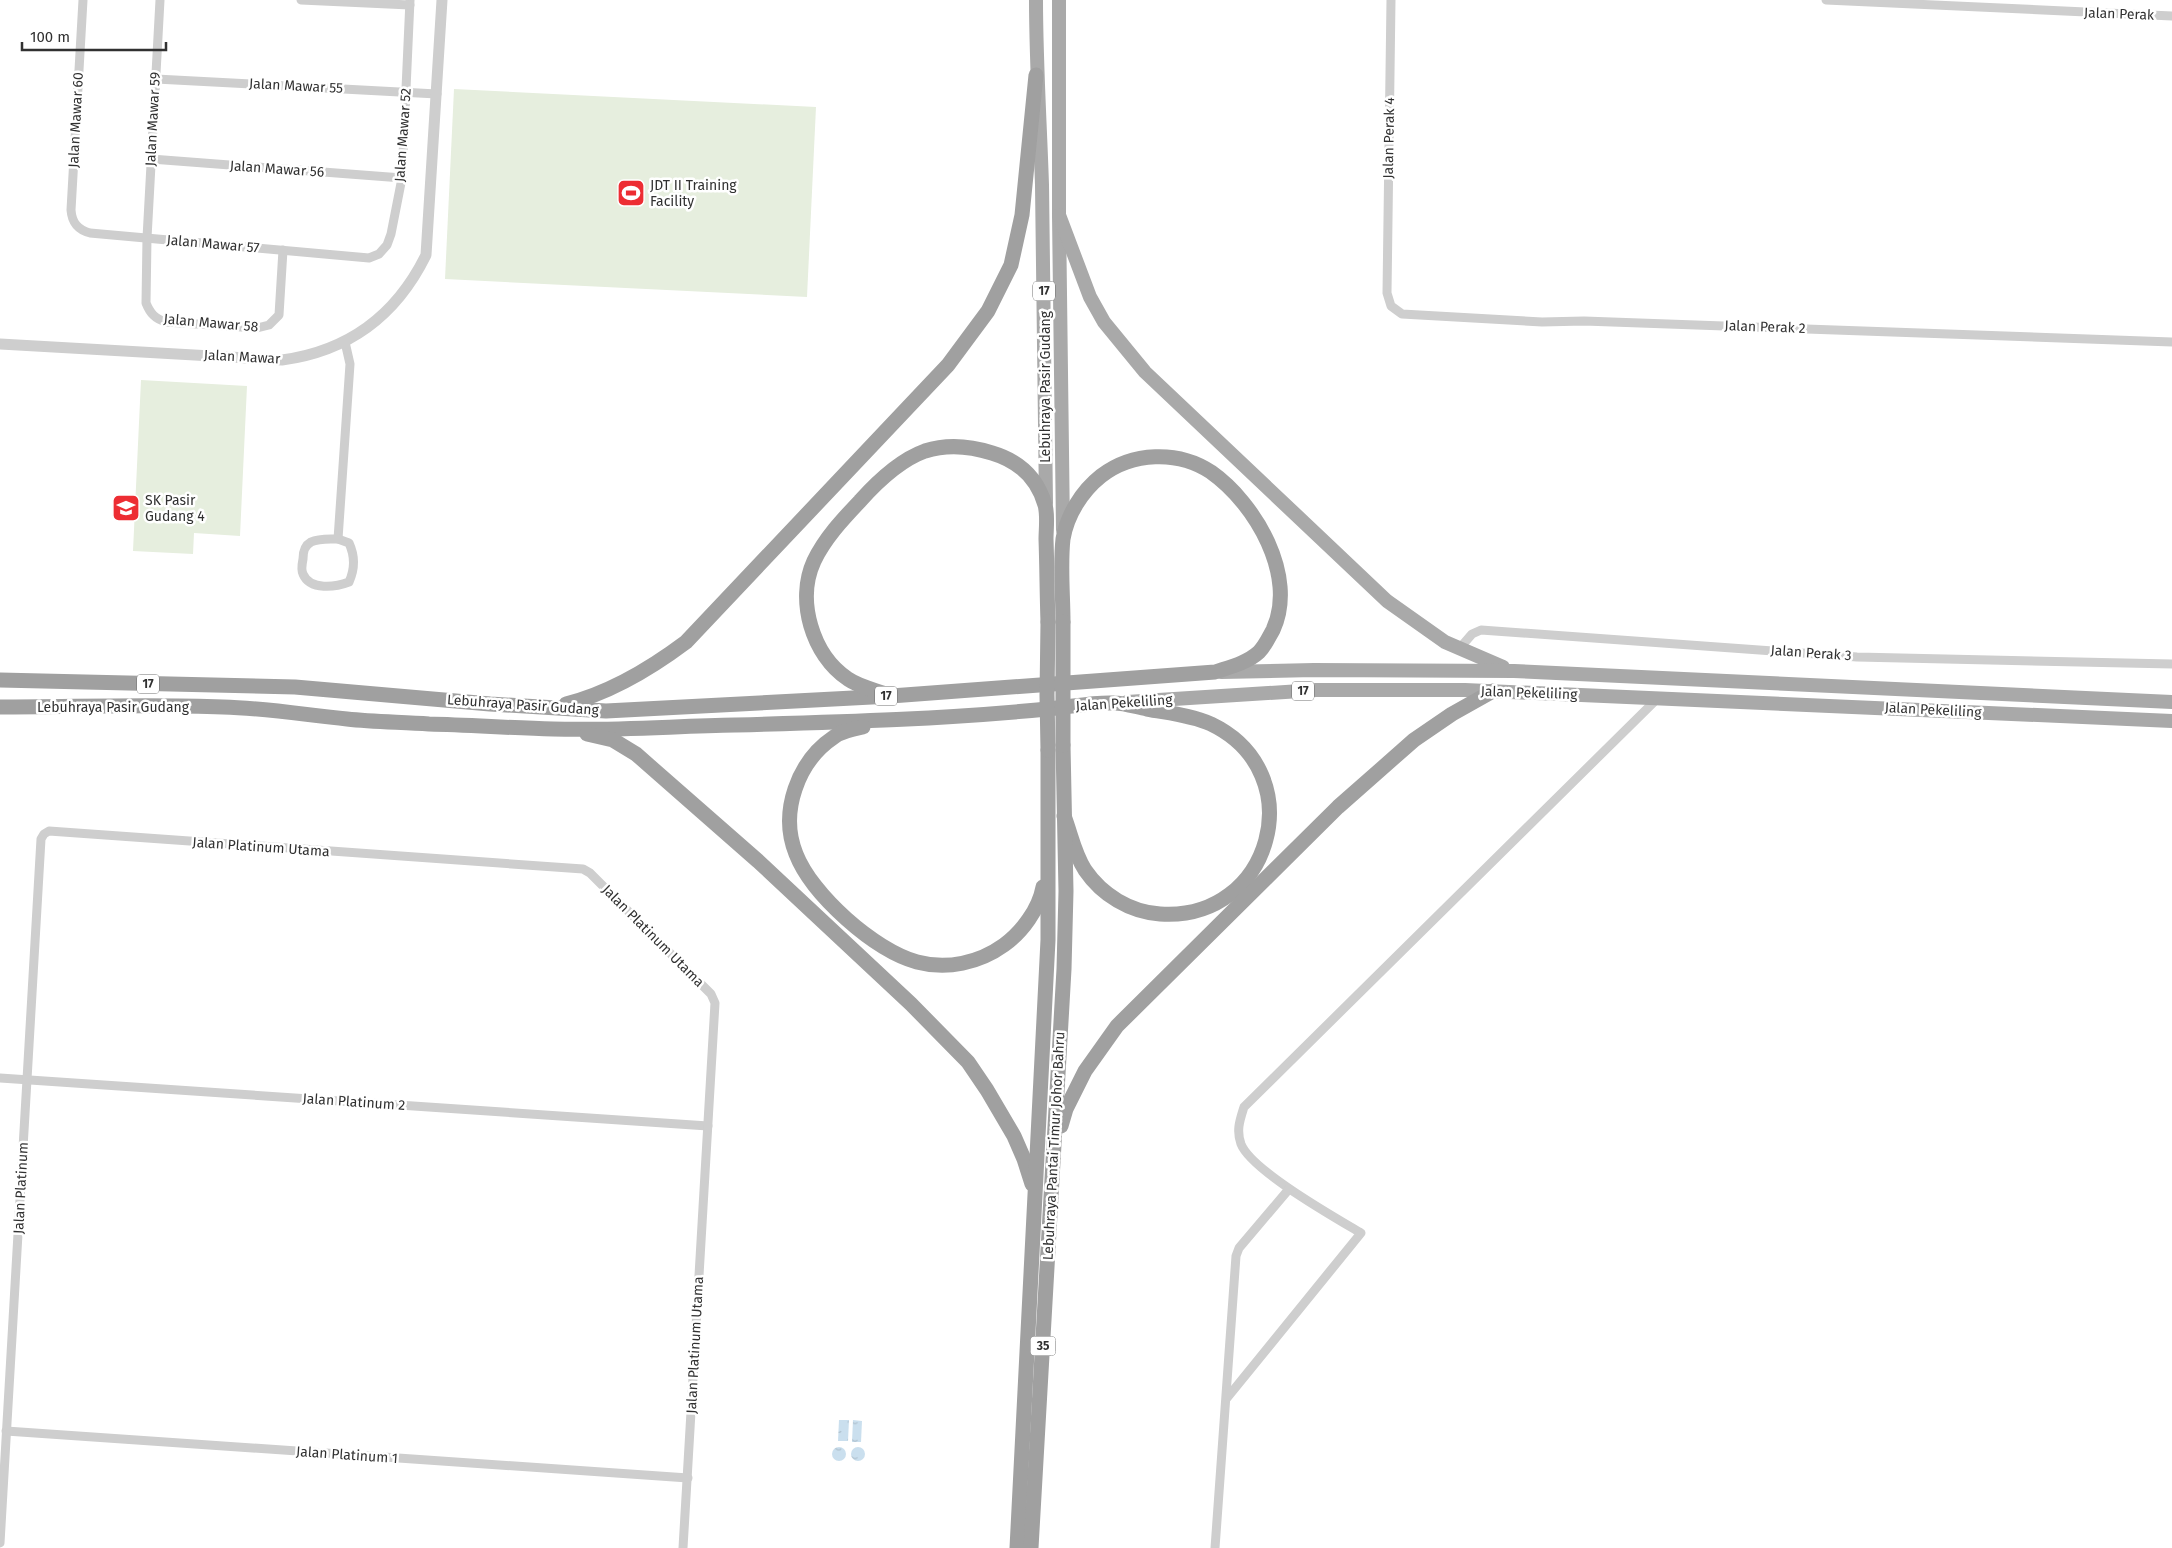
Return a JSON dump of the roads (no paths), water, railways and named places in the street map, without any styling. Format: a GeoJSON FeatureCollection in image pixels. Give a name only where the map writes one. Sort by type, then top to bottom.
{"type":"FeatureCollection","features":[{"type":"Feature","properties":{"kind":"highway"},"geometry":{"type":"LineString","coordinates":[[557,707],[577,702],[621,684],[658,664],[686,642],[948,365],[988,311],[1011,266],[1022,215],[1036,75]]}},
{"type":"Feature","properties":{"kind":"highway"},"geometry":{"type":"LineString","coordinates":[[891,696],[848,680],[823,653],[814,636],[808,613],[807,587],[814,562],[829,536],[884,476],[924,451],[940,448],[974,447],[1016,462],[1030,473],[1046,507]]}},
{"type":"Feature","properties":{"kind":"highway","name":"Lebuhraya Pasir Gudang"},"geometry":{"type":"LineString","coordinates":[[0,680],[295,687],[490,704],[606,711],[891,696],[1215,672],[1242,662],[1261,650],[1275,624],[1281,593],[1280,576],[1273,553],[1264,535],[1239,500],[1216,477],[1193,463],[1169,457],[1137,459],[1122,464],[1108,471],[1084,493],[1072,512],[1064,539],[1055,622],[1046,695],[1048,750]]}},
{"type":"Feature","properties":{"kind":"highway","name":"Lebuhraya Pasir Gudang"},"geometry":{"type":"LineString","coordinates":[[1046,507],[1063,745]]}},
{"type":"Feature","properties":{"kind":"highway"},"geometry":{"type":"LineString","coordinates":[[1055,1145],[1066,1109],[1085,1072],[1117,1026],[1338,806],[1414,740],[1452,714],[1493,691]]}},
{"type":"Feature","properties":{"kind":"highway"},"geometry":{"type":"LineString","coordinates":[[1064,816],[1075,852],[1086,871],[1100,888],[1118,901],[1147,913],[1177,915],[1208,908],[1232,893],[1248,878],[1259,861],[1270,828],[1270,802],[1262,774],[1250,755],[1232,737],[1195,718],[1114,703]]}},
{"type":"Feature","properties":{"kind":"highway","name":"Jalan Pekeliling"},"geometry":{"type":"LineString","coordinates":[[886,720],[1001,714],[1114,703]]}},
{"type":"Feature","properties":{"kind":"highway","name":"Lebuhraya Pasir Gudang"},"geometry":{"type":"LineString","coordinates":[[0,707],[224,707],[350,720],[556,729],[886,720]]}},
{"type":"Feature","properties":{"kind":"highway"},"geometry":{"type":"LineString","coordinates":[[886,720],[836,735],[827,742],[808,761],[797,782],[791,802],[790,829],[796,853],[809,878],[851,923],[876,941],[916,962],[955,965],[972,961],[994,952],[1010,940],[1024,924],[1036,908],[1042,891],[1047,861]]}},
{"type":"Feature","properties":{"kind":"highway"},"geometry":{"type":"LineString","coordinates":[[556,729],[612,740],[636,754],[758,861],[912,1004],[968,1062],[1002,1114],[1024,1159],[1035,1195]]}},
{"type":"Feature","properties":{"kind":"highway","name":"Lebuhraya Pantai Timur Johor Bahru"},"geometry":{"type":"LineString","coordinates":[[1031,1548],[1064,969],[1066,891],[1063,745]]}},
{"type":"Feature","properties":{"kind":"highway","name":"Lebuhraya Pantai Timur Johor Bahru"},"geometry":{"type":"LineString","coordinates":[[1017,1548],[1048,940],[1048,750]]}},
{"type":"Feature","properties":{"kind":"main road","name":"Lebuhraya Pasir Gudang"},"geometry":{"type":"LineString","coordinates":[[1036,0],[1036,75],[1042,202],[1046,507]]}},
{"type":"Feature","properties":{"kind":"main road","name":"Lebuhraya Pasir Gudang"},"geometry":{"type":"LineString","coordinates":[[1059,0],[1059,215],[1064,539]]}},
{"type":"Feature","properties":{"kind":"main road"},"geometry":{"type":"LineString","coordinates":[[1059,215],[1090,298],[1109,329],[1145,372],[1387,601],[1437,637],[1490,663],[1514,671]]}},
{"type":"Feature","properties":{"kind":"main road","name":"Jalan Pekeliling"},"geometry":{"type":"LineString","coordinates":[[1215,672],[1314,670],[1514,671],[2172,702]]}},
{"type":"Feature","properties":{"kind":"main road","name":"Jalan Pekeliling"},"geometry":{"type":"LineString","coordinates":[[1114,703],[1316,690],[1493,691],[2172,721]]}},
{"type":"Feature","properties":{"kind":"street","name":"Jalan Mawar 60"},"geometry":{"type":"LineString","coordinates":[[71,210],[82,0]]}},
{"type":"Feature","properties":{"kind":"street","name":"Jalan Mawar 59"},"geometry":{"type":"LineString","coordinates":[[147,238],[160,0]]}},
{"type":"Feature","properties":{"kind":"street"},"geometry":{"type":"LineString","coordinates":[[302,0],[410,2]]}},
{"type":"Feature","properties":{"kind":"street","name":"Jalan Mawar"},"geometry":{"type":"LineString","coordinates":[[0,344],[282,360],[299,357],[345,342],[392,308],[415,277],[426,255],[442,0]]}},
{"type":"Feature","properties":{"kind":"street","name":"Jalan Perak 4"},"geometry":{"type":"LineString","coordinates":[[1387,276],[1391,0]]}},
{"type":"Feature","properties":{"kind":"street","name":"Jalan Perak"},"geometry":{"type":"LineString","coordinates":[[1826,0],[2172,16]]}},
{"type":"Feature","properties":{"kind":"street","name":"Jalan Mawar 52"},"geometry":{"type":"LineString","coordinates":[[369,258],[379,254],[387,245],[391,234],[402,178],[410,2]]}},
{"type":"Feature","properties":{"kind":"street","name":"Jalan Mawar 55"},"geometry":{"type":"LineString","coordinates":[[156,79],[437,94]]}},
{"type":"Feature","properties":{"kind":"street","name":"Jalan Mawar 56"},"geometry":{"type":"LineString","coordinates":[[151,159],[402,178]]}},
{"type":"Feature","properties":{"kind":"street","name":"Jalan Mawar 57"},"geometry":{"type":"LineString","coordinates":[[71,210],[74,222],[84,231],[369,258]]}},
{"type":"Feature","properties":{"kind":"street","name":"Jalan Mawar 58"},"geometry":{"type":"LineString","coordinates":[[147,238],[146,303],[154,317],[166,322],[257,328],[270,325],[279,315],[283,250]]}},
{"type":"Feature","properties":{"kind":"street","name":"Jalan Perak 2"},"geometry":{"type":"LineString","coordinates":[[1387,276],[1387,293],[1391,306],[1402,314],[1409,315],[1542,322],[1584,320],[2172,342]]}},
{"type":"Feature","properties":{"kind":"street"},"geometry":{"type":"LineString","coordinates":[[338,539],[350,364],[345,342]]}},
{"type":"Feature","properties":{"kind":"street"},"geometry":{"type":"LineString","coordinates":[[338,539],[349,543],[354,553],[352,574],[349,582],[337,587],[314,585],[305,579],[302,572],[303,551],[308,543],[317,540],[338,539]]}},
{"type":"Feature","properties":{"kind":"street","name":"Jalan Perak 3"},"geometry":{"type":"LineString","coordinates":[[1459,649],[1472,634],[1481,630],[1856,657],[2172,664]]}},
{"type":"Feature","properties":{"kind":"street"},"geometry":{"type":"LineString","coordinates":[[1227,1398],[1361,1233],[1289,1189],[1247,1155],[1241,1144],[1237,1128],[1244,1107],[1658,698]]}},
{"type":"Feature","properties":{"kind":"street","name":"Jalan Platinum Utama"},"geometry":{"type":"LineString","coordinates":[[44,834],[49,831],[583,868],[714,998],[683,1548]]}},
{"type":"Feature","properties":{"kind":"street","name":"Jalan Platinum"},"geometry":{"type":"LineString","coordinates":[[0,1543],[41,839],[44,834]]}},
{"type":"Feature","properties":{"kind":"street","name":"Jalan Platinum 2"},"geometry":{"type":"LineString","coordinates":[[0,1078],[708,1126]]}},
{"type":"Feature","properties":{"kind":"street"},"geometry":{"type":"LineString","coordinates":[[1215,1548],[1235,1266],[1239,1248],[1289,1189]]}},
{"type":"Feature","properties":{"kind":"street","name":"Jalan Platinum 1"},"geometry":{"type":"LineString","coordinates":[[6,1431],[688,1478]]}},
{"type":"Feature","properties":{"kind":"water"},"geometry":{"type":"Polygon","coordinates":[[[839,1420],[849,1420],[848,1441],[838,1441],[839,1420]]]}},
{"type":"Feature","properties":{"kind":"water"},"geometry":{"type":"Polygon","coordinates":[[[853,1420],[862,1421],[861,1442],[852,1442],[853,1420]]]}},
{"type":"Feature","properties":{"kind":"water"},"geometry":{"type":"Polygon","coordinates":[[[839,1447],[844,1449],[846,1454],[844,1459],[839,1461],[834,1459],[832,1454],[834,1449],[839,1447]]]}},
{"type":"Feature","properties":{"kind":"water"},"geometry":{"type":"Polygon","coordinates":[[[858,1447],[863,1449],[865,1454],[863,1459],[858,1461],[853,1459],[851,1454],[853,1449],[858,1447]]]}},
{"type":"Feature","properties":{"kind":"place","name":"JDT II Training Facility"},"geometry":{"type":"Point","coordinates":[631,193]}},
{"type":"Feature","properties":{"kind":"place","name":"SK Pasir Gudang 4"},"geometry":{"type":"Point","coordinates":[126,508]}}]}
